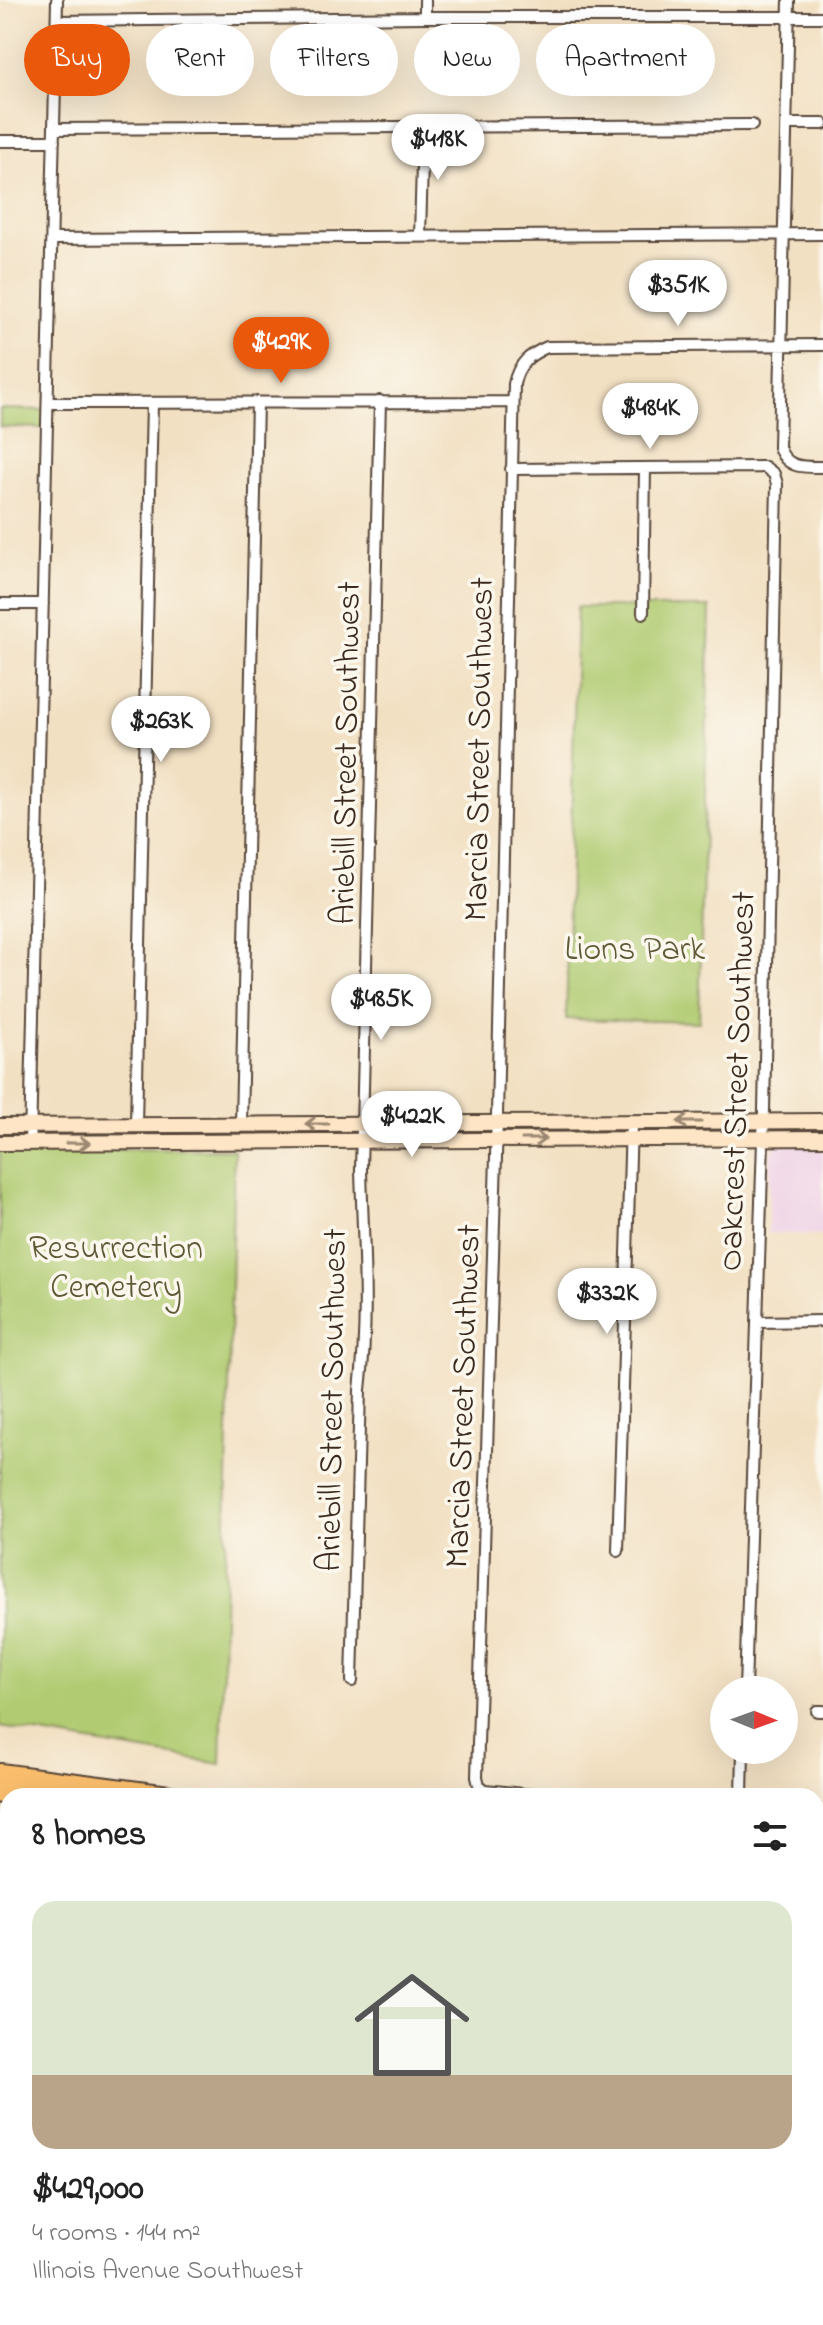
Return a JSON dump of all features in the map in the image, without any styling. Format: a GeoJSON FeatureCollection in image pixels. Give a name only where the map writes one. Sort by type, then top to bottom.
{"type":"FeatureCollection","features":[{"type":"Feature","properties":{"kind":"highway"},"geometry":{"type":"LineString","coordinates":[[0,1774],[108,1788]]}},
{"type":"Feature","properties":{"kind":"main road"},"geometry":{"type":"LineString","coordinates":[[0,1126],[823,1121]]}},
{"type":"Feature","properties":{"kind":"main road"},"geometry":{"type":"LineString","coordinates":[[0,1143],[823,1138]]}},
{"type":"Feature","properties":{"kind":"street"},"geometry":{"type":"LineString","coordinates":[[30,1143],[57,0]]}},
{"type":"Feature","properties":{"kind":"street"},"geometry":{"type":"LineString","coordinates":[[425,0],[425,17]]}},
{"type":"Feature","properties":{"kind":"street"},"geometry":{"type":"LineString","coordinates":[[789,0],[779,421],[782,455],[796,466],[823,467]]}},
{"type":"Feature","properties":{"kind":"street"},"geometry":{"type":"LineString","coordinates":[[57,21],[823,17]]}},
{"type":"Feature","properties":{"kind":"street"},"geometry":{"type":"LineString","coordinates":[[787,124],[823,124]]}},
{"type":"Feature","properties":{"kind":"street"},"geometry":{"type":"LineString","coordinates":[[54,129],[752,125]]}},
{"type":"Feature","properties":{"kind":"street"},"geometry":{"type":"LineString","coordinates":[[420,236],[423,127]]}},
{"type":"Feature","properties":{"kind":"street"},"geometry":{"type":"LineString","coordinates":[[0,141],[54,141]]}},
{"type":"Feature","properties":{"kind":"street"},"geometry":{"type":"LineString","coordinates":[[52,239],[823,234]]}},
{"type":"Feature","properties":{"kind":"street","name":"Marcia Street Southwest"},"geometry":{"type":"LineString","coordinates":[[483,1788],[477,1777],[514,384],[520,366],[532,353],[568,345],[780,345]]}},
{"type":"Feature","properties":{"kind":"street"},"geometry":{"type":"LineString","coordinates":[[780,345],[823,345]]}},
{"type":"Feature","properties":{"kind":"street","name":"Ariebill Street Southwest"},"geometry":{"type":"LineString","coordinates":[[352,1681],[366,1269],[362,1230],[362,1140],[380,401]]}},
{"type":"Feature","properties":{"kind":"street"},"geometry":{"type":"LineString","coordinates":[[241,1124],[257,402]]}},
{"type":"Feature","properties":{"kind":"street"},"geometry":{"type":"LineString","coordinates":[[48,403],[513,402]]}},
{"type":"Feature","properties":{"kind":"street"},"geometry":{"type":"LineString","coordinates":[[136,1125],[152,403]]}},
{"type":"Feature","properties":{"kind":"street","name":"Oakcrest Street Southwest"},"geometry":{"type":"LineString","coordinates":[[645,468],[765,467],[774,474],[777,484],[763,1138],[745,1676]]}},
{"type":"Feature","properties":{"kind":"street"},"geometry":{"type":"LineString","coordinates":[[511,469],[645,468],[643,613]]}},
{"type":"Feature","properties":{"kind":"street"},"geometry":{"type":"LineString","coordinates":[[0,604],[43,604]]}},
{"type":"Feature","properties":{"kind":"street"},"geometry":{"type":"LineString","coordinates":[[618,1551],[631,1123]]}},
{"type":"Feature","properties":{"kind":"street"},"geometry":{"type":"LineString","coordinates":[[757,1322],[823,1321]]}},
{"type":"Feature","properties":{"kind":"street"},"geometry":{"type":"LineString","coordinates":[[742,1788],[743,1764]]}},
{"type":"Feature","properties":{"kind":"shaded area"},"geometry":{"type":"Polygon","coordinates":[[[777,1142],[823,1142],[823,1235],[768,1233],[770,1155],[777,1142]]]}},
{"type":"Feature","properties":{"kind":"green space"},"geometry":{"type":"Polygon","coordinates":[[[0,409],[45,410],[47,428],[0,427],[0,409]]]}},
{"type":"Feature","properties":{"kind":"green space","name":"Lions Park"},"geometry":{"type":"Polygon","coordinates":[[[577,607],[710,607],[699,1022],[566,1019],[577,607]]]}},
{"type":"Feature","properties":{"kind":"green space","name":"Resurrection Cemetery"},"geometry":{"type":"Polygon","coordinates":[[[234,1149],[221,1764],[0,1727],[0,1150],[234,1149]]]}}]}
